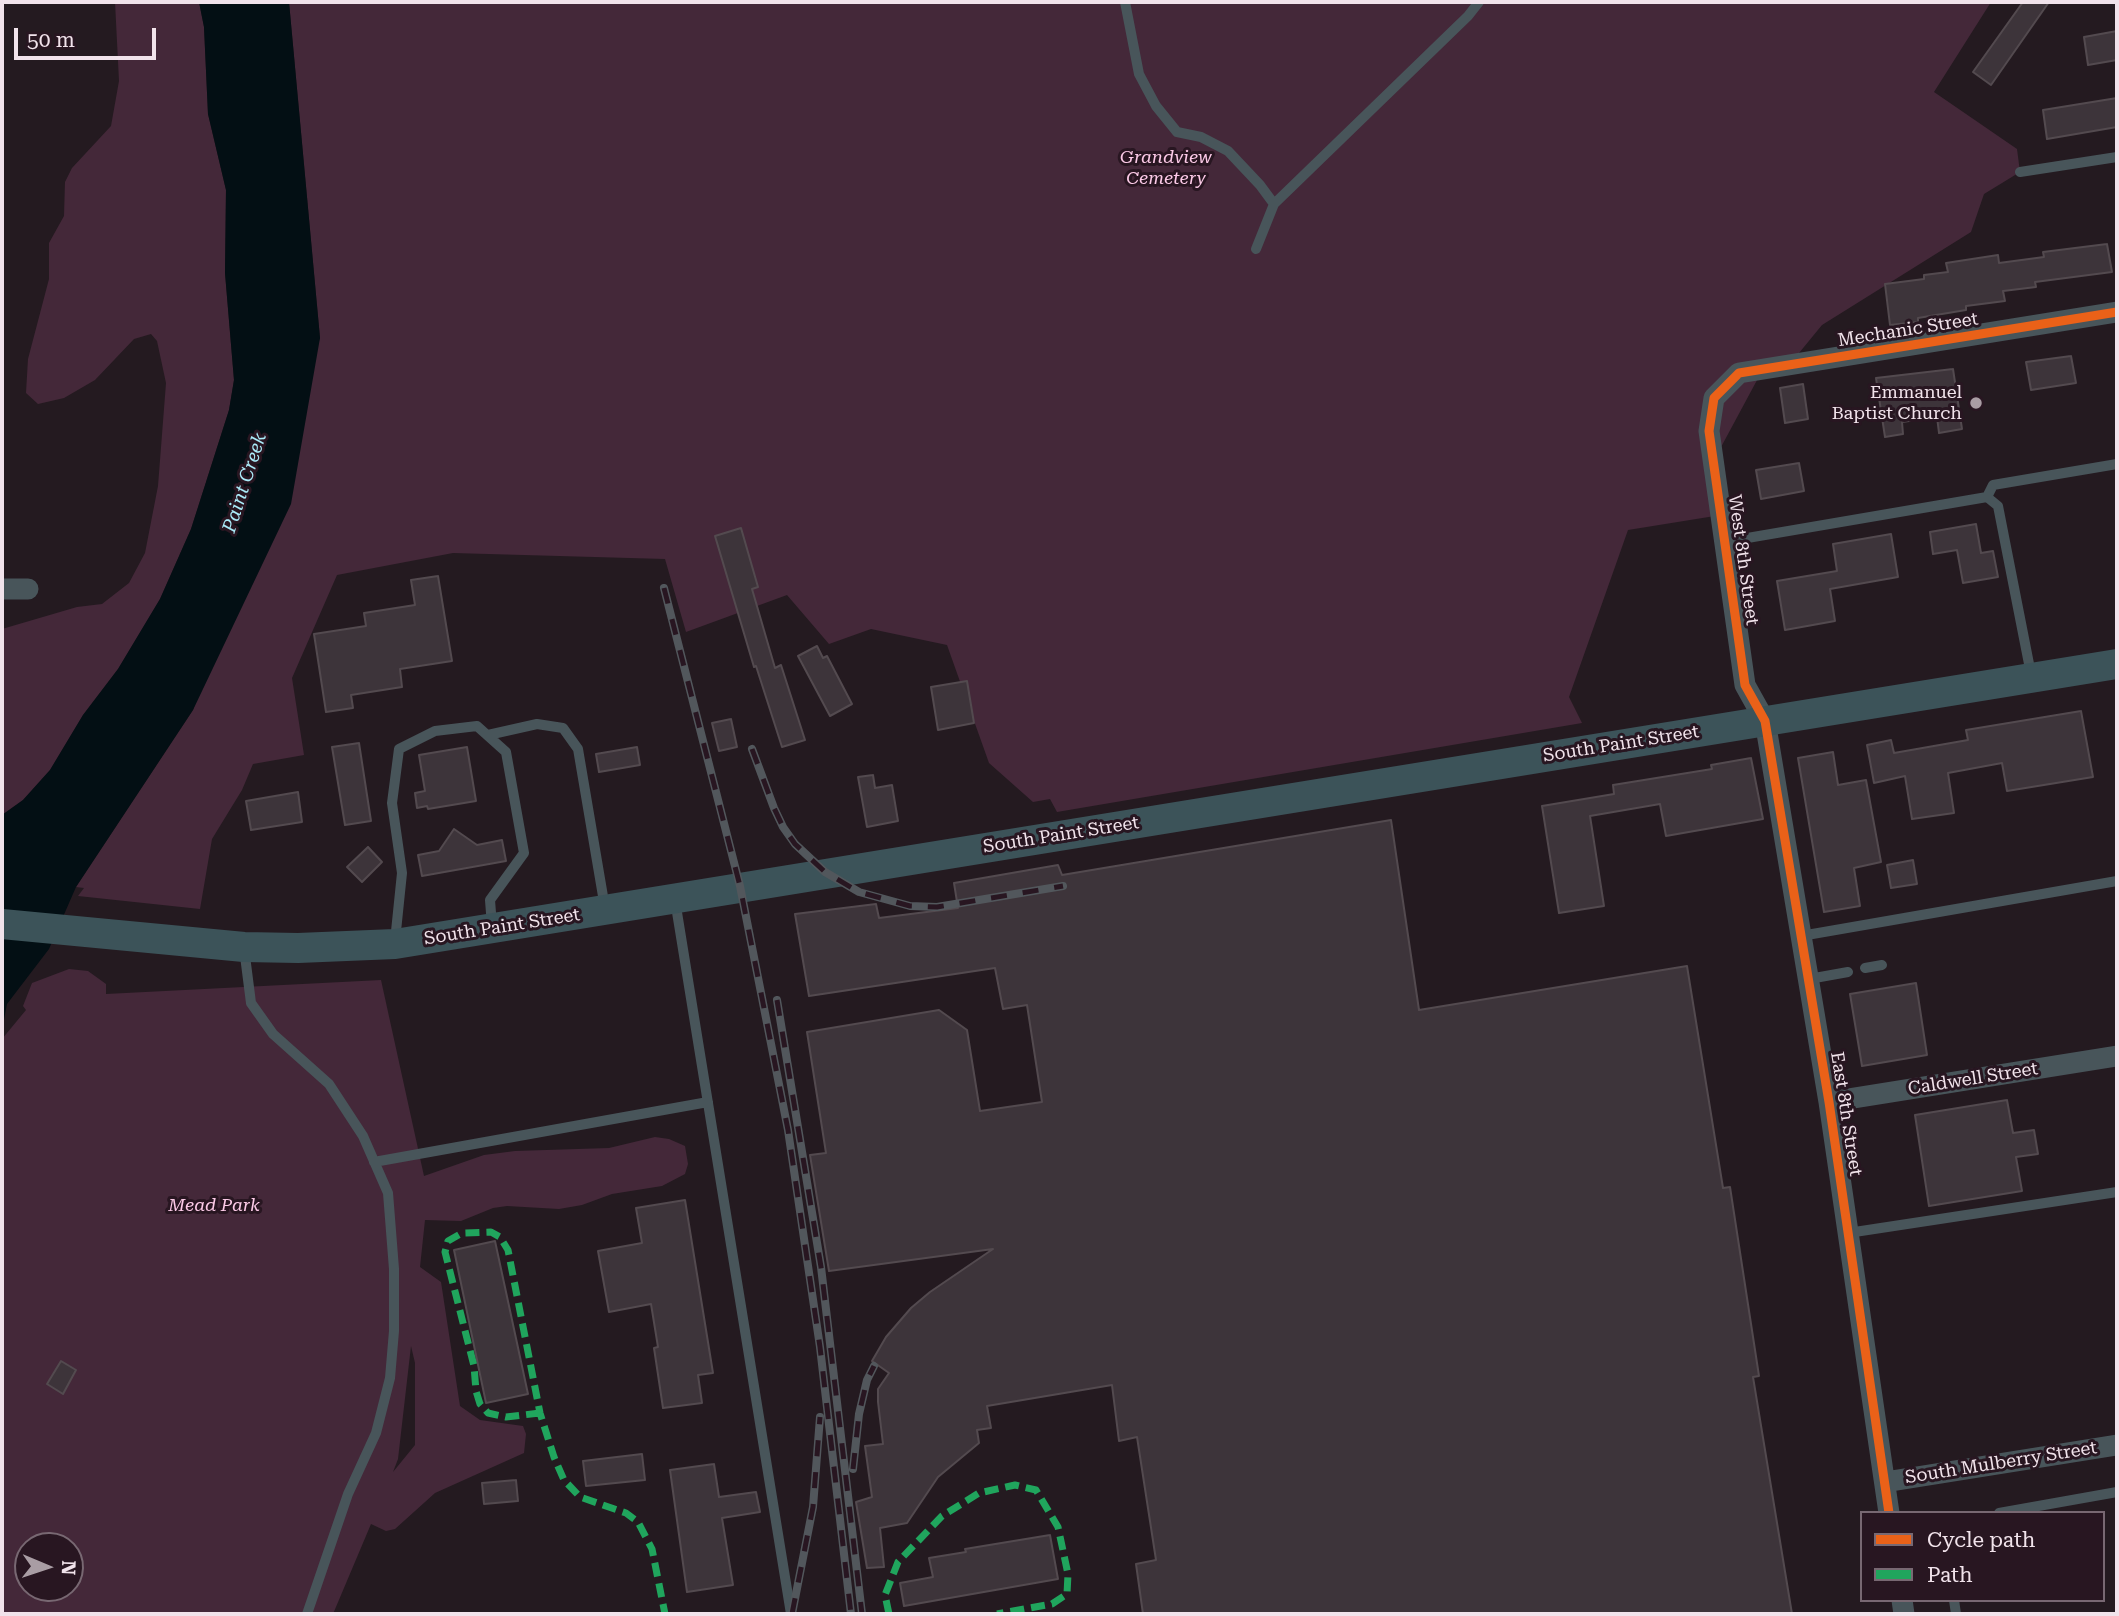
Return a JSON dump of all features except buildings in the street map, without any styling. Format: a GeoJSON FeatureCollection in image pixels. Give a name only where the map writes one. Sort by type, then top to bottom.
{"type":"FeatureCollection","features":[{"type":"Feature","properties":{"kind":"main road","name":"South Paint Street"},"geometry":{"type":"LineString","coordinates":[[2,924],[244,947],[395,944],[2117,664]]}},
{"type":"Feature","properties":{"kind":"street","name":"Mechanic Street"},"geometry":{"type":"LineString","coordinates":[[1714,398],[1740,373],[2117,312]]}},
{"type":"Feature","properties":{"kind":"street","name":"West 8th Street"},"geometry":{"type":"LineString","coordinates":[[1714,398],[1709,431],[1745,685],[1765,721]]}},
{"type":"Feature","properties":{"kind":"street"},"geometry":{"type":"LineString","coordinates":[[2,589],[28,589]]}},
{"type":"Feature","properties":{"kind":"street","name":"East 8th Street"},"geometry":{"type":"LineString","coordinates":[[1765,721],[1829,1102],[1889,1511]]}},
{"type":"Feature","properties":{"kind":"street","name":"Caldwell Street"},"geometry":{"type":"LineString","coordinates":[[1829,1102],[2117,1056]]}},
{"type":"Feature","properties":{"kind":"street","name":"South Mulberry Street"},"geometry":{"type":"LineString","coordinates":[[1885,1482],[2117,1445]]}},
{"type":"Feature","properties":{"kind":"lane"},"geometry":{"type":"LineString","coordinates":[[1125,2],[1139,74],[1156,106],[1177,132],[1200,137],[1228,150],[1261,185],[1274,204]]}},
{"type":"Feature","properties":{"kind":"lane"},"geometry":{"type":"LineString","coordinates":[[1256,249],[1274,204],[1468,16],[1479,2]]}},
{"type":"Feature","properties":{"kind":"lane"},"geometry":{"type":"LineString","coordinates":[[2020,172],[2117,158]]}},
{"type":"Feature","properties":{"kind":"lane"},"geometry":{"type":"LineString","coordinates":[[1987,497],[1993,485],[2117,464]]}},
{"type":"Feature","properties":{"kind":"lane"},"geometry":{"type":"LineString","coordinates":[[1724,542],[1987,497],[1998,506],[2031,678]]}},
{"type":"Feature","properties":{"kind":"lane"},"geometry":{"type":"LineString","coordinates":[[488,735],[537,724],[563,729],[578,748],[605,909]]}},
{"type":"Feature","properties":{"kind":"lane"},"geometry":{"type":"LineString","coordinates":[[395,944],[402,873],[392,803],[399,749],[435,731],[477,726],[506,752],[524,853],[490,900],[492,929]]}},
{"type":"Feature","properties":{"kind":"lane"},"geometry":{"type":"LineString","coordinates":[[1801,936],[2117,881]]}},
{"type":"Feature","properties":{"kind":"lane"},"geometry":{"type":"LineString","coordinates":[[675,898],[791,1614]]}},
{"type":"Feature","properties":{"kind":"lane"},"geometry":{"type":"LineString","coordinates":[[244,947],[251,1003],[274,1034],[329,1084],[363,1136],[388,1193],[394,1269],[394,1331],[390,1378],[376,1433],[348,1493],[307,1614]]}},
{"type":"Feature","properties":{"kind":"lane"},"geometry":{"type":"LineString","coordinates":[[1865,968],[1882,965]]}},
{"type":"Feature","properties":{"kind":"lane"},"geometry":{"type":"LineString","coordinates":[[1809,979],[1847,972]]}},
{"type":"Feature","properties":{"kind":"lane"},"geometry":{"type":"LineString","coordinates":[[374,1162],[708,1102]]}},
{"type":"Feature","properties":{"kind":"lane"},"geometry":{"type":"LineString","coordinates":[[1848,1233],[2117,1192]]}},
{"type":"Feature","properties":{"kind":"lane"},"geometry":{"type":"LineString","coordinates":[[2009,1511],[2117,1492]]}},
{"type":"Feature","properties":{"kind":"green space"},"geometry":{"type":"Polygon","coordinates":[[[115,2],[199,2],[204,27],[208,114],[226,190],[225,273],[234,380],[229,410],[191,529],[160,599],[118,669],[83,715],[50,770],[23,800],[2,815],[2,629],[77,607],[102,604],[129,583],[145,553],[158,486],[166,383],[157,341],[151,334],[134,339],[95,380],[64,398],[38,404],[26,393],[28,359],[49,279],[49,243],[64,216],[65,182],[72,168],[111,126],[119,81],[115,2]]]}},
{"type":"Feature","properties":{"kind":"green space","name":"Grandview Cemetery"},"geometry":{"type":"Polygon","coordinates":[[[289,2],[1991,2],[1934,92],[2017,149],[2020,172],[1984,194],[1971,232],[1822,325],[1790,364],[1763,369],[1713,462],[1721,515],[1628,530],[1569,697],[1582,723],[1057,812],[1050,799],[1033,802],[989,763],[947,645],[871,629],[829,644],[787,595],[686,632],[665,559],[453,553],[337,575],[292,678],[304,755],[253,764],[242,790],[212,839],[200,909],[78,896],[84,888],[76,887],[193,710],[320,338],[289,2]]]}},
{"type":"Feature","properties":{"kind":"green space","name":"Mead Park"},"geometry":{"type":"Polygon","coordinates":[[[69,969],[88,971],[106,984],[106,994],[381,980],[424,1176],[484,1155],[515,1151],[609,1148],[655,1137],[669,1139],[685,1146],[688,1164],[685,1174],[662,1186],[612,1194],[582,1205],[559,1209],[507,1206],[493,1208],[461,1221],[425,1220],[420,1267],[441,1282],[460,1406],[480,1420],[523,1426],[526,1434],[524,1453],[435,1493],[395,1529],[386,1531],[371,1524],[333,1614],[2,1614],[2,1039],[26,1010],[23,1006],[32,983],[69,969]],[[411,1346],[398,1459],[393,1472],[415,1445],[415,1363],[411,1346]]]}},
{"type":"Feature","properties":{"kind":"water","name":"Paint Creek"},"geometry":{"type":"Polygon","coordinates":[[[199,2],[289,2],[320,338],[291,504],[193,710],[76,887],[49,949],[7,1004],[2,1030],[2,815],[23,800],[50,770],[83,715],[118,669],[160,599],[191,529],[229,410],[234,380],[225,273],[226,190],[208,114],[204,27],[199,2]]]}},
{"type":"Feature","properties":{"kind":"railway"},"geometry":{"type":"LineString","coordinates":[[664,588],[740,886],[788,1130],[820,1347],[851,1614]]}},
{"type":"Feature","properties":{"kind":"railway"},"geometry":{"type":"LineString","coordinates":[[752,749],[774,808],[795,844],[825,872],[859,892],[910,906],[937,907],[1063,886]]}},
{"type":"Feature","properties":{"kind":"railway"},"geometry":{"type":"LineString","coordinates":[[777,1000],[821,1267],[862,1614]]}},
{"type":"Feature","properties":{"kind":"railway"},"geometry":{"type":"LineString","coordinates":[[853,1469],[859,1414],[867,1380],[874,1366]]}},
{"type":"Feature","properties":{"kind":"railway"},"geometry":{"type":"LineString","coordinates":[[792,1614],[813,1507],[820,1417]]}},
{"type":"Feature","properties":{"kind":"marked path"},"geometry":{"type":"LineString","coordinates":[[540,1413],[506,1417],[488,1413],[480,1404],[474,1366],[445,1252],[448,1241],[462,1233],[491,1232],[500,1237],[508,1250],[540,1413],[554,1457],[564,1480],[580,1497],[626,1513],[638,1522],[652,1549],[665,1614]]}},
{"type":"Feature","properties":{"kind":"marked path"},"geometry":{"type":"LineString","coordinates":[[889,1614],[885,1595],[898,1562],[942,1516],[979,1493],[1015,1485],[1036,1490],[1058,1527],[1068,1574],[1067,1594],[1052,1604],[997,1614]]}},
{"type":"Feature","properties":{"kind":"cycle path"},"geometry":{"type":"LineString","coordinates":[[1889,1511],[1829,1102],[1765,721],[1745,685],[1709,431],[1714,398],[1739,373],[2117,312]]}},
{"type":"Feature","properties":{"kind":"place","name":"Emmanuel Baptist Church"},"geometry":{"type":"Point","coordinates":[1976,403]}}]}
